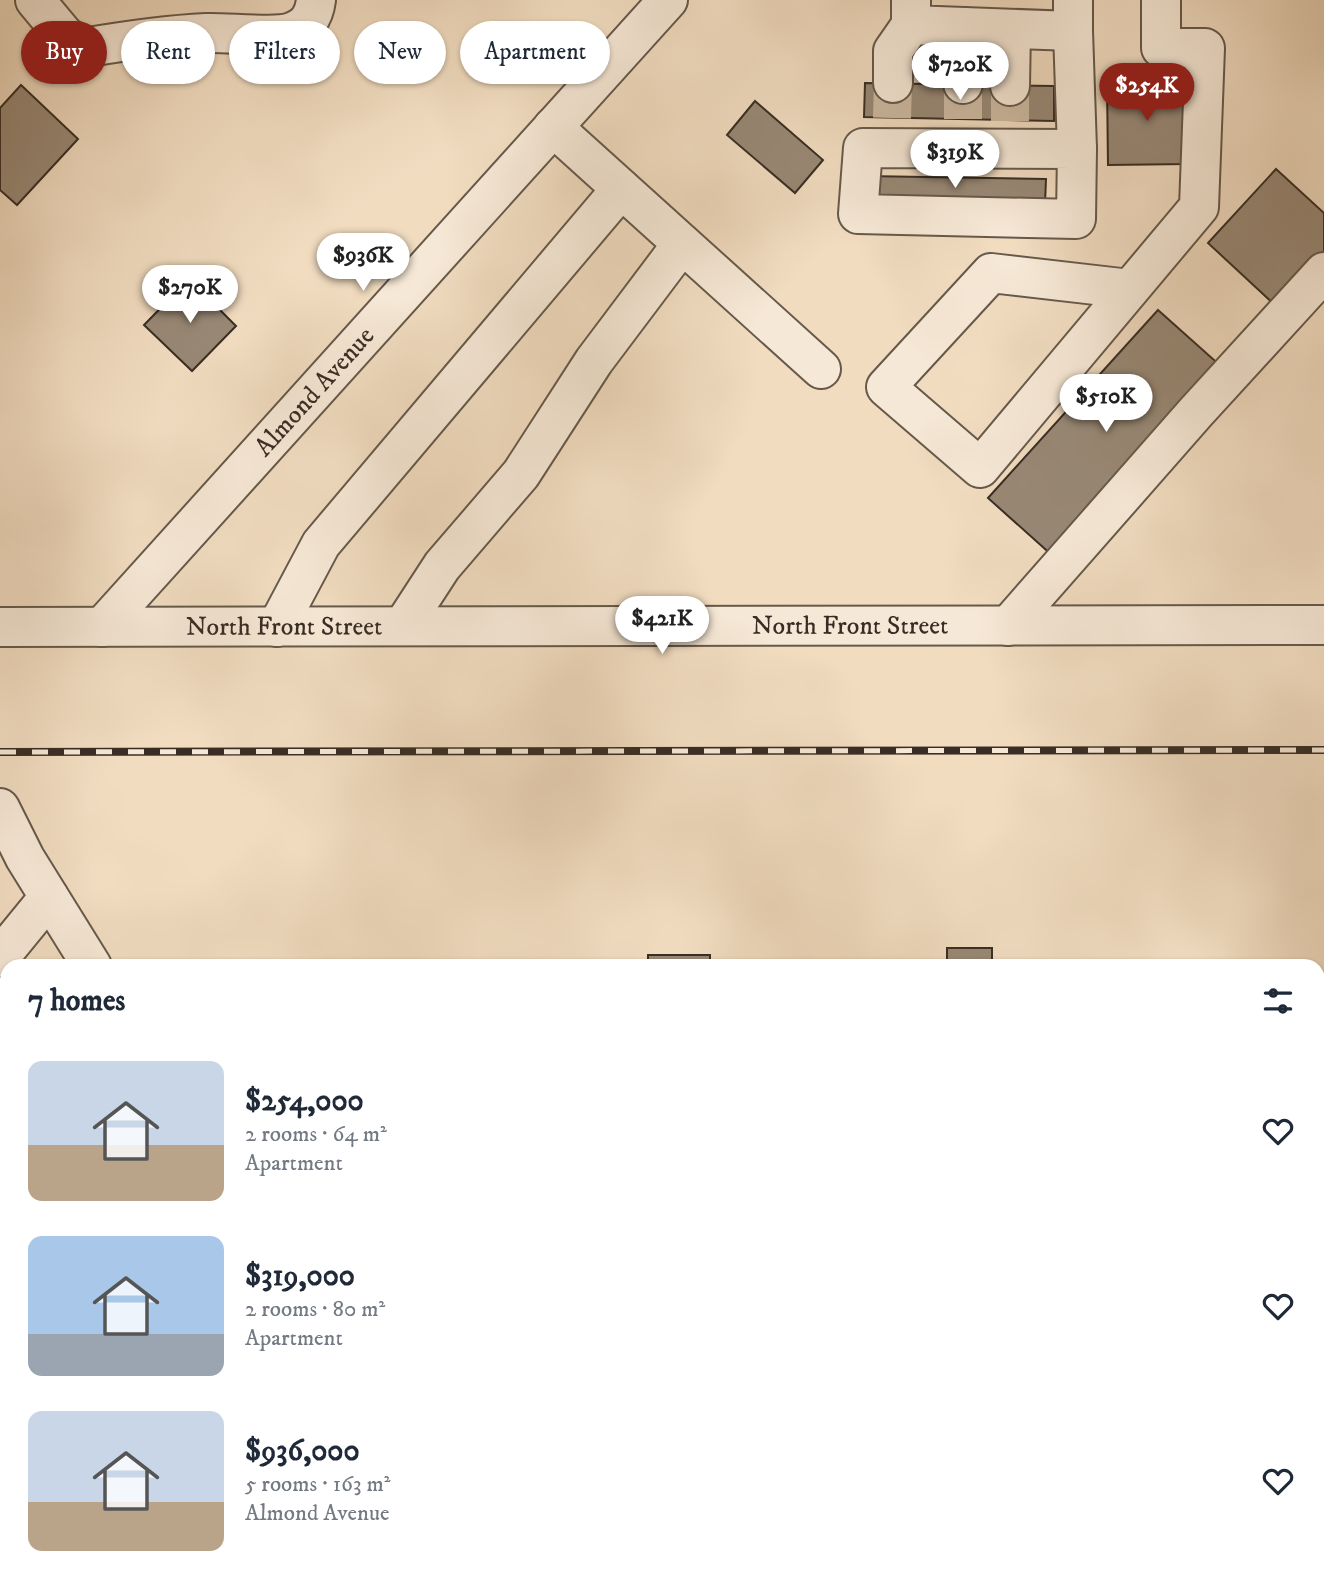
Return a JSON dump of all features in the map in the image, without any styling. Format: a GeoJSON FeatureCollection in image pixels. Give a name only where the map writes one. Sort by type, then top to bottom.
{"type":"FeatureCollection","features":[{"type":"Feature","properties":{"kind":"street"},"geometry":{"type":"LineString","coordinates":[[35,0],[65,36],[83,48],[145,37],[209,33],[289,34],[302,27],[314,15],[316,0]]}},
{"type":"Feature","properties":{"kind":"street","name":"Almond Avenue"},"geometry":{"type":"LineString","coordinates":[[102,627],[668,0]]}},
{"type":"Feature","properties":{"kind":"street"},"geometry":{"type":"LineString","coordinates":[[1130,289],[991,273],[886,387],[980,468],[1199,207],[1205,48],[1161,48],[1161,0]]}},
{"type":"Feature","properties":{"kind":"street"},"geometry":{"type":"LineString","coordinates":[[911,13],[964,27],[1011,29],[1073,16],[1076,219],[858,214],[863,148],[892,117],[893,51],[911,13]]}},
{"type":"Feature","properties":{"kind":"street"},"geometry":{"type":"LineString","coordinates":[[963,117],[964,27]]}},
{"type":"Feature","properties":{"kind":"street"},"geometry":{"type":"LineString","coordinates":[[1010,118],[1011,29]]}},
{"type":"Feature","properties":{"kind":"street"},"geometry":{"type":"LineString","coordinates":[[892,117],[1010,118],[1077,149]]}},
{"type":"Feature","properties":{"kind":"street"},"geometry":{"type":"LineString","coordinates":[[553,127],[821,369]]}},
{"type":"Feature","properties":{"kind":"street"},"geometry":{"type":"LineString","coordinates":[[277,627],[321,544],[621,189]]}},
{"type":"Feature","properties":{"kind":"street"},"geometry":{"type":"LineString","coordinates":[[403,626],[442,566],[521,474],[594,361],[682,244]]}},
{"type":"Feature","properties":{"kind":"street"},"geometry":{"type":"LineString","coordinates":[[1008,626],[1324,272]]}},
{"type":"Feature","properties":{"kind":"street","name":"North Front Street"},"geometry":{"type":"LineString","coordinates":[[0,627],[1324,625]]}},
{"type":"Feature","properties":{"kind":"street"},"geometry":{"type":"LineString","coordinates":[[0,808],[21,850],[88,959]]}},
{"type":"Feature","properties":{"kind":"street"},"geometry":{"type":"LineString","coordinates":[[0,957],[49,897]]}},
{"type":"Feature","properties":{"kind":"building"},"geometry":{"type":"Polygon","coordinates":[[[1186,80],[1188,164],[1108,165],[1107,82],[1186,80]]]}},
{"type":"Feature","properties":{"kind":"building"},"geometry":{"type":"Polygon","coordinates":[[[865,83],[1054,86],[1054,121],[864,117],[865,83]]]}},
{"type":"Feature","properties":{"kind":"building"},"geometry":{"type":"Polygon","coordinates":[[[21,85],[78,139],[17,205],[0,190],[0,108],[21,85]]]}},
{"type":"Feature","properties":{"kind":"building"},"geometry":{"type":"Polygon","coordinates":[[[755,101],[823,160],[795,193],[727,135],[755,101]]]}},
{"type":"Feature","properties":{"kind":"building"},"geometry":{"type":"Polygon","coordinates":[[[1276,169],[1324,213],[1324,253],[1276,306],[1208,243],[1276,169]]]}},
{"type":"Feature","properties":{"kind":"building"},"geometry":{"type":"Polygon","coordinates":[[[865,176],[1046,179],[1045,204],[864,201],[865,176]]]}},
{"type":"Feature","properties":{"kind":"building"},"geometry":{"type":"Polygon","coordinates":[[[189,279],[236,326],[192,371],[144,325],[189,279]]]}},
{"type":"Feature","properties":{"kind":"building"},"geometry":{"type":"Polygon","coordinates":[[[1158,310],[1223,368],[1054,557],[988,498],[1158,310]]]}},
{"type":"Feature","properties":{"kind":"building"},"geometry":{"type":"Polygon","coordinates":[[[947,948],[992,948],[992,959],[947,959],[947,948]]]}},
{"type":"Feature","properties":{"kind":"building"},"geometry":{"type":"Polygon","coordinates":[[[648,955],[710,955],[710,959],[648,959],[648,955]]]}},
{"type":"Feature","properties":{"kind":"tunnel"},"geometry":{"type":"LineString","coordinates":[[892,118],[893,83]]}},
{"type":"Feature","properties":{"kind":"tunnel"},"geometry":{"type":"LineString","coordinates":[[963,84],[963,119]]}},
{"type":"Feature","properties":{"kind":"tunnel"},"geometry":{"type":"LineString","coordinates":[[1010,86],[1010,121]]}},
{"type":"Feature","properties":{"kind":"railway"},"geometry":{"type":"LineString","coordinates":[[0,752],[1324,750]]}}]}
